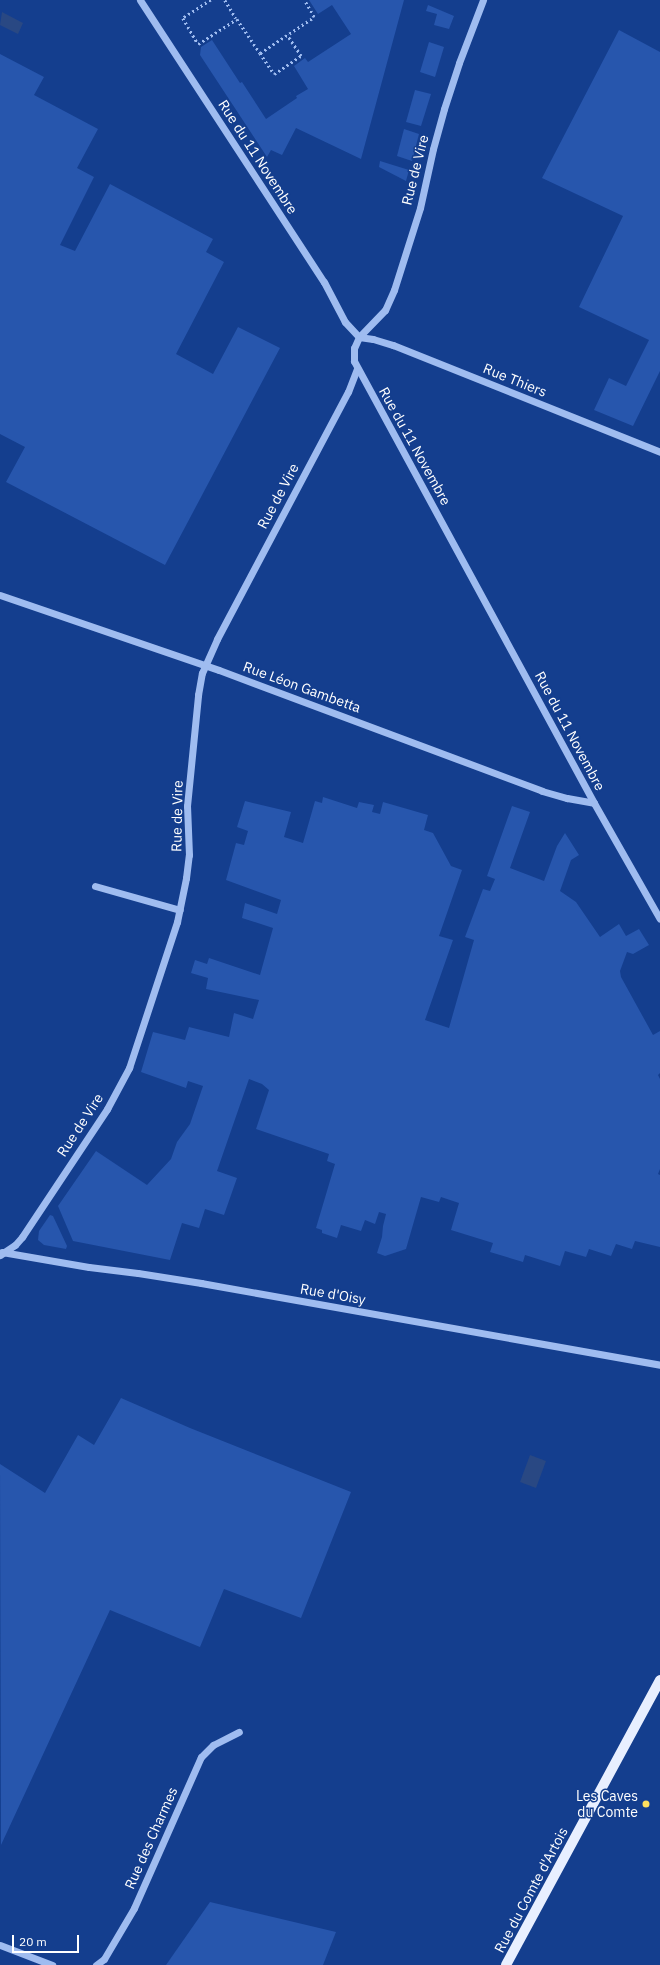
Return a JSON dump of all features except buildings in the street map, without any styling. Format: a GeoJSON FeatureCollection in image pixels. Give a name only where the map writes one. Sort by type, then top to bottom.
{"type":"FeatureCollection","features":[{"type":"Feature","properties":{"kind":"main road","name":"Rue du Comte d'Artois"},"geometry":{"type":"LineString","coordinates":[[506,1965],[660,1680]]}},
{"type":"Feature","properties":{"kind":"street","name":"Rue du 11 Novembre"},"geometry":{"type":"LineString","coordinates":[[140,0],[324,282],[345,322],[359,337],[353,355],[357,369],[594,803],[660,919]]}},
{"type":"Feature","properties":{"kind":"street","name":"Rue de Vire"},"geometry":{"type":"LineString","coordinates":[[359,337],[385,310],[394,290],[420,208],[433,149],[444,109],[459,63],[483,0]]}},
{"type":"Feature","properties":{"kind":"street","name":"Rue Thiers"},"geometry":{"type":"LineString","coordinates":[[359,337],[373,338],[393,344],[660,452]]}},
{"type":"Feature","properties":{"kind":"street","name":"Rue de Vire"},"geometry":{"type":"LineString","coordinates":[[1,1253],[22,1238],[124,1080],[133,1058],[180,910],[189,863],[187,815],[198,695],[205,665],[217,639],[348,392],[357,369]]}},
{"type":"Feature","properties":{"kind":"street","name":"Rue Léon Gambetta"},"geometry":{"type":"LineString","coordinates":[[0,596],[205,665],[542,791],[594,803]]}},
{"type":"Feature","properties":{"kind":"street"},"geometry":{"type":"LineString","coordinates":[[95,886],[180,910]]}},
{"type":"Feature","properties":{"kind":"street","name":"Rue d'Oisy"},"geometry":{"type":"LineString","coordinates":[[1,1253],[186,1281],[660,1365]]}},
{"type":"Feature","properties":{"kind":"street","name":"Rue des Charmes"},"geometry":{"type":"LineString","coordinates":[[96,1965],[104,1959],[134,1908],[201,1756],[213,1745],[239,1732]]}},
{"type":"Feature","properties":{"kind":"street"},"geometry":{"type":"LineString","coordinates":[[0,1945],[52,1965]]}},
{"type":"Feature","properties":{"kind":"path"},"geometry":{"type":"LineString","coordinates":[[211,0],[183,18],[198,44],[237,18]]}},
{"type":"Feature","properties":{"kind":"path"},"geometry":{"type":"LineString","coordinates":[[225,0],[274,74],[302,56],[287,35]]}},
{"type":"Feature","properties":{"kind":"path"},"geometry":{"type":"LineString","coordinates":[[260,53],[314,17],[304,0]]}},
{"type":"Feature","properties":{"kind":"shaded area"},"geometry":{"type":"Polygon","coordinates":[[[309,0],[404,0],[361,159],[296,128],[282,155],[271,150],[267,157],[200,55],[201,47],[212,40],[266,119],[297,98],[296,96],[308,89],[294,66],[305,58],[308,62],[351,34],[332,5],[318,14],[309,0]]]}},
{"type":"Feature","properties":{"kind":"shaded area"},"geometry":{"type":"Polygon","coordinates":[[[428,5],[454,16],[449,29],[434,25],[437,14],[426,11],[428,5]]]}},
{"type":"Feature","properties":{"kind":"shaded area"},"geometry":{"type":"Polygon","coordinates":[[[2,12],[23,23],[18,34],[0,25],[2,12]]]}},
{"type":"Feature","properties":{"kind":"shaded area"},"geometry":{"type":"Polygon","coordinates":[[[619,30],[660,52],[660,371],[633,426],[594,410],[609,378],[626,386],[649,340],[579,307],[623,216],[542,178],[619,30]]]}},
{"type":"Feature","properties":{"kind":"shaded area"},"geometry":{"type":"Polygon","coordinates":[[[429,42],[444,47],[435,77],[420,72],[429,42]]]}},
{"type":"Feature","properties":{"kind":"shaded area"},"geometry":{"type":"Polygon","coordinates":[[[0,54],[44,77],[34,95],[98,129],[77,168],[94,177],[60,245],[75,251],[110,184],[213,239],[206,252],[224,262],[176,354],[213,374],[238,327],[280,348],[165,565],[6,482],[25,447],[0,434],[0,54]]]}},
{"type":"Feature","properties":{"kind":"shaded area"},"geometry":{"type":"Polygon","coordinates":[[[415,90],[431,94],[421,126],[406,122],[415,90]]]}},
{"type":"Feature","properties":{"kind":"shaded area"},"geometry":{"type":"Polygon","coordinates":[[[404,129],[419,134],[412,161],[397,156],[404,129]]]}},
{"type":"Feature","properties":{"kind":"shaded area"},"geometry":{"type":"Polygon","coordinates":[[[380,161],[409,170],[406,181],[379,167],[380,161]]]}},
{"type":"Feature","properties":{"kind":"shaded area"},"geometry":{"type":"Polygon","coordinates":[[[323,797],[357,808],[359,802],[374,805],[372,812],[380,814],[383,802],[428,815],[424,830],[433,833],[451,866],[462,870],[439,936],[453,940],[425,1020],[449,1028],[474,940],[465,937],[483,889],[490,891],[495,879],[487,876],[512,806],[530,812],[510,868],[544,881],[557,846],[565,833],[579,855],[571,860],[560,891],[576,902],[600,937],[619,924],[626,936],[639,929],[649,945],[633,954],[627,952],[620,971],[621,977],[653,1035],[660,1031],[660,1073],[658,1075],[660,1079],[660,1169],[658,1174],[660,1175],[660,1247],[635,1241],[632,1249],[616,1244],[611,1256],[589,1249],[586,1257],[565,1251],[560,1266],[525,1255],[523,1262],[490,1252],[493,1243],[451,1230],[459,1203],[441,1197],[439,1202],[421,1197],[406,1249],[385,1256],[377,1253],[382,1237],[386,1214],[379,1212],[375,1224],[365,1220],[361,1231],[341,1225],[337,1238],[322,1233],[322,1230],[316,1228],[335,1164],[327,1161],[329,1154],[256,1129],[269,1090],[262,1084],[249,1079],[217,1171],[237,1178],[224,1215],[205,1209],[199,1228],[182,1223],[170,1260],[73,1241],[58,1206],[96,1151],[147,1185],[171,1159],[177,1142],[190,1124],[203,1086],[188,1081],[186,1088],[141,1072],[153,1032],[185,1040],[189,1027],[229,1037],[234,1013],[253,1019],[259,1000],[206,989],[208,978],[191,973],[195,960],[207,964],[209,958],[260,975],[273,928],[242,918],[245,903],[277,914],[281,900],[226,880],[236,843],[244,845],[248,831],[237,827],[245,801],[291,812],[284,837],[303,843],[315,801],[322,803],[323,797]]]}},
{"type":"Feature","properties":{"kind":"shaded area"},"geometry":{"type":"Polygon","coordinates":[[[50,1215],[53,1216],[67,1246],[66,1249],[44,1245],[38,1240],[39,1231],[50,1215]]]}},
{"type":"Feature","properties":{"kind":"shaded area"},"geometry":{"type":"Polygon","coordinates":[[[121,1398],[190,1428],[351,1492],[301,1618],[224,1589],[200,1647],[110,1610],[1,1845],[0,1464],[45,1493],[78,1435],[94,1445],[121,1398]]]}},
{"type":"Feature","properties":{"kind":"shaded area"},"geometry":{"type":"Polygon","coordinates":[[[530,1455],[546,1461],[536,1488],[520,1482],[530,1455]]]}},
{"type":"Feature","properties":{"kind":"shaded area"},"geometry":{"type":"Polygon","coordinates":[[[210,1902],[336,1932],[323,1965],[166,1965],[210,1902]]]}},
{"type":"Feature","properties":{"kind":"place","name":"Les Caves du Comte"},"geometry":{"type":"Point","coordinates":[646,1804]}}]}
